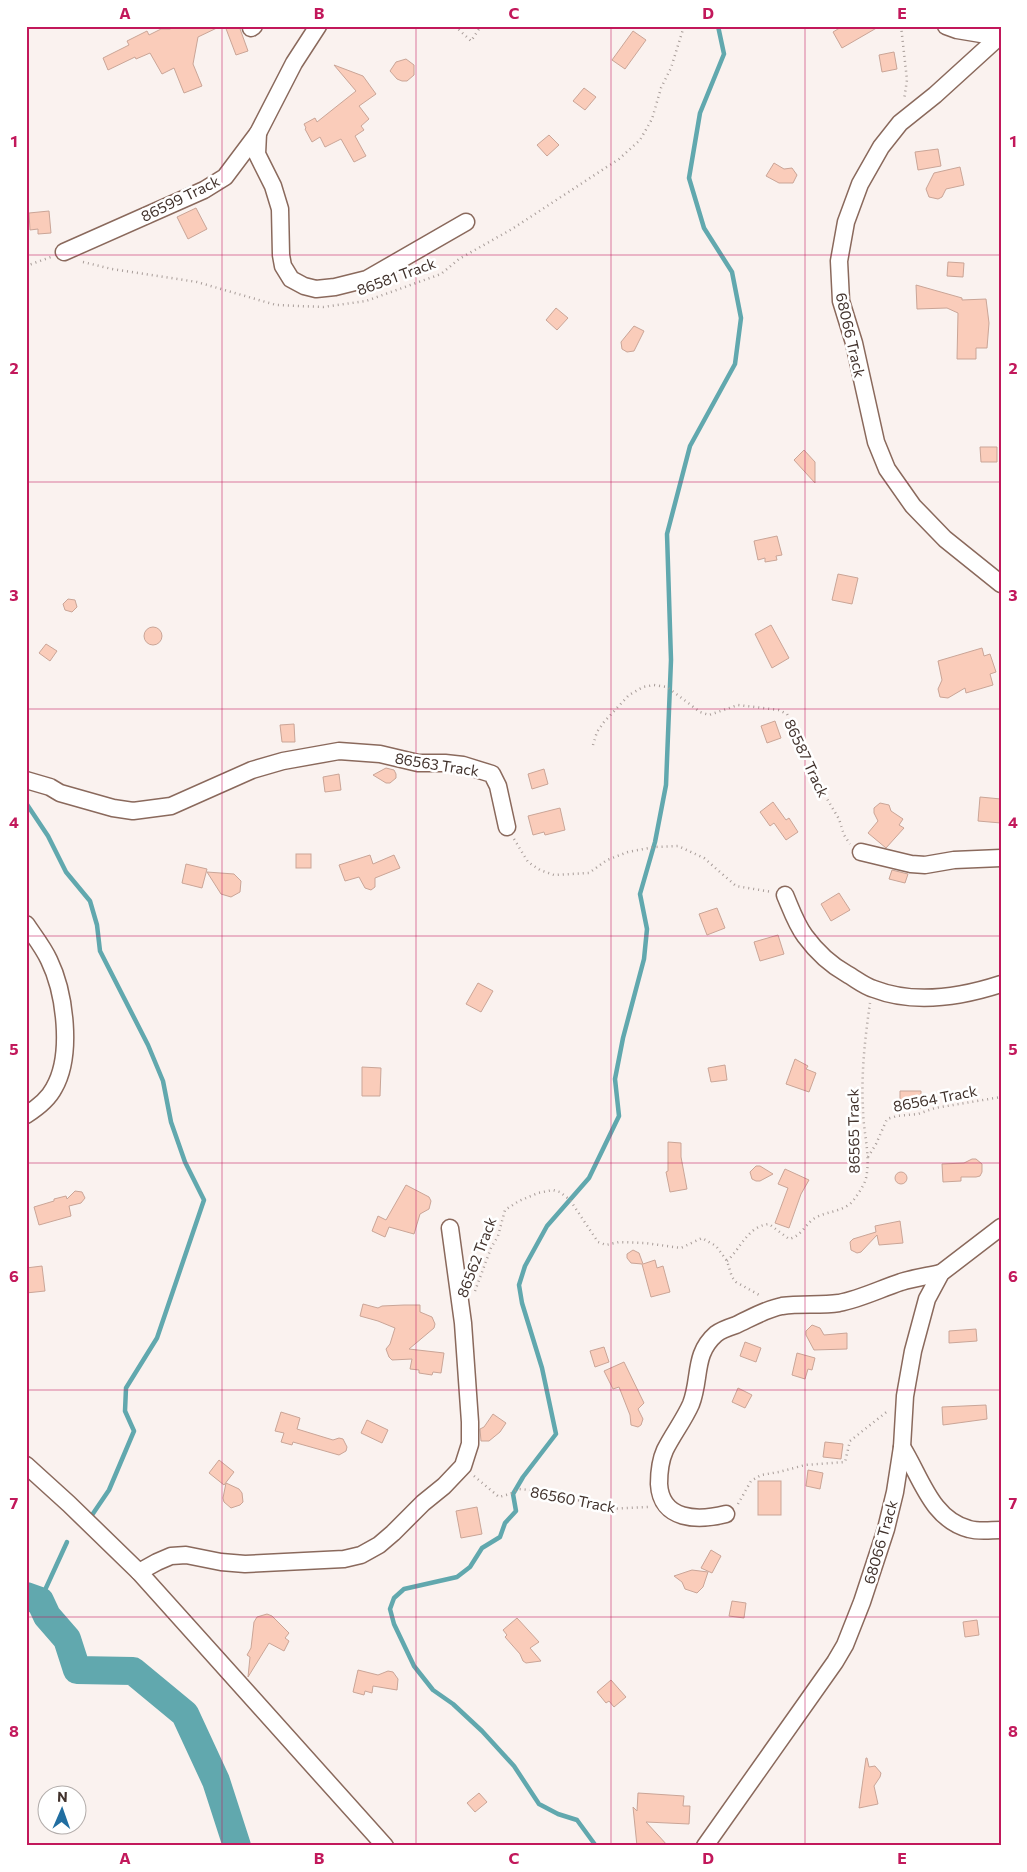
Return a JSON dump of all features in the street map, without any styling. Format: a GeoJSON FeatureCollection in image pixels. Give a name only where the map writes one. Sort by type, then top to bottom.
{"type":"FeatureCollection","features":[{"type":"Feature","properties":{"kind":"street","name":"86599 Track"},"geometry":{"type":"LineString","coordinates":[[64,252],[204,190],[225,177],[258,133],[294,63],[318,26]]}},
{"type":"Feature","properties":{"kind":"street"},"geometry":{"type":"LineString","coordinates":[[946,26],[966,32],[1000,36]]}},
{"type":"Feature","properties":{"kind":"street","name":"68066 Track"},"geometry":{"type":"LineString","coordinates":[[1000,36],[900,123],[871,163],[860,184],[846,222],[838,261],[841,301],[854,342],[876,442],[887,469],[913,506],[945,539],[1001,584]]}},
{"type":"Feature","properties":{"kind":"street"},"geometry":{"type":"LineString","coordinates":[[258,133],[257,154],[273,186],[280,210],[283,266],[291,279],[304,286],[316,289],[335,287],[367,279],[466,222]]}},
{"type":"Feature","properties":{"kind":"street","name":"86563 Track"},"geometry":{"type":"LineString","coordinates":[[26,780],[113,808],[133,811],[171,806],[252,770],[283,761],[359,751],[418,763],[463,765],[492,774],[498,786],[507,827]]}},
{"type":"Feature","properties":{"kind":"street"},"geometry":{"type":"LineString","coordinates":[[861,852],[925,865],[954,860],[1001,858]]}},
{"type":"Feature","properties":{"kind":"street"},"geometry":{"type":"LineString","coordinates":[[785,895],[799,927],[819,953],[838,968],[872,989],[919,997],[950,997],[1001,984]]}},
{"type":"Feature","properties":{"kind":"street"},"geometry":{"type":"LineString","coordinates":[[26,924],[50,961],[58,982],[62,1004],[65,1045],[61,1073],[54,1088],[39,1106],[26,1115]]}},
{"type":"Feature","properties":{"kind":"street","name":"68066 Track"},"geometry":{"type":"LineString","coordinates":[[705,1846],[835,1662],[845,1644],[862,1602],[886,1529],[895,1492],[902,1447],[905,1396],[913,1351],[927,1299],[941,1273],[1001,1227]]}},
{"type":"Feature","properties":{"kind":"street"},"geometry":{"type":"LineString","coordinates":[[139,1572],[156,1562],[172,1556],[186,1555],[221,1562],[245,1564],[352,1558],[379,1545],[423,1503],[444,1486],[463,1466],[470,1444],[470,1422],[463,1323],[450,1228]]}},
{"type":"Feature","properties":{"kind":"street"},"geometry":{"type":"LineString","coordinates":[[726,1514],[712,1518],[688,1517],[665,1506],[660,1489],[660,1463],[695,1394],[702,1350],[716,1334],[755,1315],[783,1306],[838,1303],[906,1281],[941,1273]]}},
{"type":"Feature","properties":{"kind":"street"},"geometry":{"type":"LineString","coordinates":[[902,1447],[929,1498],[938,1510],[948,1518],[970,1529],[1001,1530]]}},
{"type":"Feature","properties":{"kind":"street"},"geometry":{"type":"LineString","coordinates":[[26,1465],[139,1572],[385,1846]]}},
{"type":"Feature","properties":{"kind":"path"},"geometry":{"type":"LineString","coordinates":[[455,26],[471,42],[481,26]]}},
{"type":"Feature","properties":{"kind":"path","name":"86581 Track"},"geometry":{"type":"LineString","coordinates":[[64,252],[87,264],[197,282],[276,305],[323,307],[366,301],[441,274],[459,259],[512,229],[619,159],[640,140],[652,119],[661,88],[671,68],[684,26]]}},
{"type":"Feature","properties":{"kind":"path"},"geometry":{"type":"LineString","coordinates":[[900,123],[907,80],[901,26]]}},
{"type":"Feature","properties":{"kind":"path"},"geometry":{"type":"LineString","coordinates":[[26,266],[64,252]]}},
{"type":"Feature","properties":{"kind":"path","name":"86587 Track"},"geometry":{"type":"LineString","coordinates":[[593,745],[597,732],[604,722],[629,695],[643,686],[667,687],[700,712],[709,714],[738,705],[779,710],[787,714],[810,757],[817,782],[839,819],[844,835],[850,845],[861,852]]}},
{"type":"Feature","properties":{"kind":"path"},"geometry":{"type":"LineString","coordinates":[[507,827],[528,862],[540,870],[554,875],[589,874],[607,860],[628,852],[655,847],[678,846],[704,858],[736,886],[785,895]]}},
{"type":"Feature","properties":{"kind":"path","name":"86565 Track"},"geometry":{"type":"LineString","coordinates":[[727,1261],[752,1230],[761,1225],[769,1224],[789,1239],[796,1237],[815,1218],[842,1209],[852,1202],[864,1182],[867,1158],[863,1110],[863,1075],[865,1039],[872,989]]}},
{"type":"Feature","properties":{"kind":"path","name":"86564 Track"},"geometry":{"type":"LineString","coordinates":[[867,1158],[887,1120],[897,1116],[918,1114],[935,1108],[1001,1097]]}},
{"type":"Feature","properties":{"kind":"path","name":"86562 Track"},"geometry":{"type":"LineString","coordinates":[[474,1294],[491,1248],[498,1236],[505,1210],[519,1201],[538,1193],[553,1190],[560,1192],[570,1200],[598,1242],[606,1245],[619,1242],[645,1243],[682,1248],[702,1238],[716,1246],[727,1261],[732,1277],[736,1282],[750,1291],[783,1306]]}},
{"type":"Feature","properties":{"kind":"path"},"geometry":{"type":"LineString","coordinates":[[726,1514],[736,1508],[751,1481],[761,1475],[806,1465],[845,1462],[850,1441],[905,1396]]}},
{"type":"Feature","properties":{"kind":"path","name":"86560 Track"},"geometry":{"type":"LineString","coordinates":[[463,1466],[499,1496],[510,1494],[519,1489],[551,1492],[568,1499],[583,1501],[609,1509],[665,1506]]}},
{"type":"Feature","properties":{"kind":"building"},"geometry":{"type":"Polygon","coordinates":[[[175,26],[221,26],[198,37],[193,64],[202,86],[184,93],[174,68],[162,74],[150,53],[136,59],[135,57],[108,70],[103,58],[129,45],[127,41],[147,31],[149,35],[161,29],[170,29],[175,26]]]}},
{"type":"Feature","properties":{"kind":"building"},"geometry":{"type":"Polygon","coordinates":[[[225,26],[239,26],[248,51],[236,55],[225,26]]]}},
{"type":"Feature","properties":{"kind":"building"},"geometry":{"type":"Polygon","coordinates":[[[843,26],[880,26],[842,48],[833,32],[843,26]]]}},
{"type":"Feature","properties":{"kind":"building"},"geometry":{"type":"Polygon","coordinates":[[[633,31],[646,40],[625,69],[612,60],[633,31]]]}},
{"type":"Feature","properties":{"kind":"building"},"geometry":{"type":"Polygon","coordinates":[[[894,52],[897,69],[882,72],[879,55],[894,52]]]}},
{"type":"Feature","properties":{"kind":"building"},"geometry":{"type":"Polygon","coordinates":[[[406,59],[414,65],[414,75],[407,81],[402,81],[397,79],[390,71],[396,62],[406,59]]]}},
{"type":"Feature","properties":{"kind":"building"},"geometry":{"type":"Polygon","coordinates":[[[334,65],[363,76],[376,94],[359,106],[369,119],[361,126],[364,130],[355,136],[366,156],[354,162],[341,139],[325,147],[320,137],[312,142],[305,129],[304,124],[315,118],[317,122],[356,91],[334,65]]]}},
{"type":"Feature","properties":{"kind":"building"},"geometry":{"type":"Polygon","coordinates":[[[584,88],[596,97],[585,110],[573,101],[584,88]]]}},
{"type":"Feature","properties":{"kind":"building"},"geometry":{"type":"Polygon","coordinates":[[[549,135],[559,145],[547,156],[537,145],[549,135]]]}},
{"type":"Feature","properties":{"kind":"building"},"geometry":{"type":"Polygon","coordinates":[[[938,149],[941,166],[918,170],[915,152],[938,149]]]}},
{"type":"Feature","properties":{"kind":"building"},"geometry":{"type":"Polygon","coordinates":[[[774,163],[784,169],[792,168],[797,175],[793,183],[779,183],[766,176],[774,163]]]}},
{"type":"Feature","properties":{"kind":"building"},"geometry":{"type":"Polygon","coordinates":[[[960,167],[964,185],[946,189],[942,197],[938,199],[929,197],[926,189],[934,173],[960,167]]]}},
{"type":"Feature","properties":{"kind":"building"},"geometry":{"type":"Polygon","coordinates":[[[196,208],[207,229],[188,239],[177,217],[196,208]]]}},
{"type":"Feature","properties":{"kind":"building"},"geometry":{"type":"Polygon","coordinates":[[[49,211],[51,233],[38,234],[38,229],[30,230],[29,213],[49,211]]]}},
{"type":"Feature","properties":{"kind":"building"},"geometry":{"type":"Polygon","coordinates":[[[948,262],[964,263],[963,277],[947,276],[948,262]]]}},
{"type":"Feature","properties":{"kind":"building"},"geometry":{"type":"Polygon","coordinates":[[[916,285],[962,298],[962,300],[986,299],[989,323],[987,348],[976,348],[976,359],[957,359],[958,313],[947,308],[917,309],[916,285]]]}},
{"type":"Feature","properties":{"kind":"building"},"geometry":{"type":"Polygon","coordinates":[[[556,308],[568,318],[557,330],[546,320],[556,308]]]}},
{"type":"Feature","properties":{"kind":"building"},"geometry":{"type":"Polygon","coordinates":[[[634,326],[644,331],[634,351],[627,352],[622,349],[621,342],[634,326]]]}},
{"type":"Feature","properties":{"kind":"building"},"geometry":{"type":"Polygon","coordinates":[[[980,447],[997,447],[997,462],[981,462],[980,447]]]}},
{"type":"Feature","properties":{"kind":"building"},"geometry":{"type":"Polygon","coordinates":[[[804,450],[815,462],[815,483],[794,460],[804,450]]]}},
{"type":"Feature","properties":{"kind":"building"},"geometry":{"type":"Polygon","coordinates":[[[777,536],[782,555],[776,556],[777,560],[765,562],[765,558],[758,560],[754,541],[777,536]]]}},
{"type":"Feature","properties":{"kind":"building"},"geometry":{"type":"Polygon","coordinates":[[[838,574],[858,578],[852,604],[832,600],[838,574]]]}},
{"type":"Feature","properties":{"kind":"building"},"geometry":{"type":"Polygon","coordinates":[[[68,599],[75,600],[77,607],[72,612],[65,610],[63,604],[68,599]]]}},
{"type":"Feature","properties":{"kind":"building"},"geometry":{"type":"Polygon","coordinates":[[[771,625],[789,658],[772,668],[755,634],[771,625]]]}},
{"type":"Feature","properties":{"kind":"building"},"geometry":{"type":"Polygon","coordinates":[[[153,627],[159,630],[162,636],[159,642],[153,645],[147,642],[144,636],[147,630],[153,627]]]}},
{"type":"Feature","properties":{"kind":"building"},"geometry":{"type":"Polygon","coordinates":[[[46,644],[57,651],[50,661],[39,653],[46,644]]]}},
{"type":"Feature","properties":{"kind":"building"},"geometry":{"type":"Polygon","coordinates":[[[982,648],[984,656],[990,654],[996,672],[990,674],[993,685],[966,693],[965,688],[948,698],[940,697],[938,689],[942,680],[938,661],[982,648]]]}},
{"type":"Feature","properties":{"kind":"building"},"geometry":{"type":"Polygon","coordinates":[[[775,721],[781,738],[767,743],[761,726],[775,721]]]}},
{"type":"Feature","properties":{"kind":"building"},"geometry":{"type":"Polygon","coordinates":[[[294,724],[295,742],[282,742],[280,725],[294,724]]]}},
{"type":"Feature","properties":{"kind":"building"},"geometry":{"type":"Polygon","coordinates":[[[386,768],[394,770],[396,774],[396,778],[390,783],[386,783],[373,775],[386,768]]]}},
{"type":"Feature","properties":{"kind":"building"},"geometry":{"type":"Polygon","coordinates":[[[544,769],[548,784],[532,789],[528,774],[544,769]]]}},
{"type":"Feature","properties":{"kind":"building"},"geometry":{"type":"Polygon","coordinates":[[[339,774],[341,790],[325,792],[323,777],[339,774]]]}},
{"type":"Feature","properties":{"kind":"building"},"geometry":{"type":"Polygon","coordinates":[[[980,797],[1001,799],[1001,823],[978,821],[980,797]]]}},
{"type":"Feature","properties":{"kind":"building"},"geometry":{"type":"Polygon","coordinates":[[[773,802],[786,820],[789,818],[798,832],[786,840],[774,823],[770,826],[760,812],[773,802]]]}},
{"type":"Feature","properties":{"kind":"building"},"geometry":{"type":"Polygon","coordinates":[[[880,803],[889,805],[891,811],[903,819],[899,825],[904,828],[886,848],[868,833],[878,821],[874,808],[880,803]]]}},
{"type":"Feature","properties":{"kind":"building"},"geometry":{"type":"Polygon","coordinates":[[[560,808],[565,830],[545,835],[544,832],[533,835],[528,816],[560,808]]]}},
{"type":"Feature","properties":{"kind":"building"},"geometry":{"type":"Polygon","coordinates":[[[296,854],[311,854],[311,868],[296,868],[296,854]]]}},
{"type":"Feature","properties":{"kind":"building"},"geometry":{"type":"Polygon","coordinates":[[[370,855],[373,864],[394,855],[400,868],[375,878],[375,887],[371,890],[365,888],[359,877],[345,881],[339,865],[370,855]]]}},
{"type":"Feature","properties":{"kind":"building"},"geometry":{"type":"Polygon","coordinates":[[[186,864],[207,869],[202,888],[182,883],[186,864]]]}},
{"type":"Feature","properties":{"kind":"building"},"geometry":{"type":"Polygon","coordinates":[[[892,870],[908,874],[905,883],[889,879],[892,870]]]}},
{"type":"Feature","properties":{"kind":"building"},"geometry":{"type":"Polygon","coordinates":[[[207,872],[234,874],[241,881],[240,892],[231,897],[221,894],[207,872]]]}},
{"type":"Feature","properties":{"kind":"building"},"geometry":{"type":"Polygon","coordinates":[[[839,893],[850,910],[831,921],[821,904],[839,893]]]}},
{"type":"Feature","properties":{"kind":"building"},"geometry":{"type":"Polygon","coordinates":[[[717,908],[725,928],[707,935],[699,914],[717,908]]]}},
{"type":"Feature","properties":{"kind":"building"},"geometry":{"type":"Polygon","coordinates":[[[778,935],[784,954],[760,961],[754,942],[778,935]]]}},
{"type":"Feature","properties":{"kind":"building"},"geometry":{"type":"Polygon","coordinates":[[[478,983],[493,991],[481,1012],[466,1004],[478,983]]]}},
{"type":"Feature","properties":{"kind":"building"},"geometry":{"type":"Polygon","coordinates":[[[795,1059],[808,1066],[806,1069],[816,1073],[809,1092],[786,1084],[795,1059]]]}},
{"type":"Feature","properties":{"kind":"building"},"geometry":{"type":"Polygon","coordinates":[[[725,1065],[727,1080],[711,1082],[708,1068],[725,1065]]]}},
{"type":"Feature","properties":{"kind":"building"},"geometry":{"type":"Polygon","coordinates":[[[362,1067],[381,1068],[380,1096],[362,1096],[362,1067]]]}},
{"type":"Feature","properties":{"kind":"building"},"geometry":{"type":"Polygon","coordinates":[[[900,1091],[921,1091],[921,1108],[900,1109],[900,1091]]]}},
{"type":"Feature","properties":{"kind":"building"},"geometry":{"type":"Polygon","coordinates":[[[668,1142],[681,1143],[681,1157],[687,1189],[670,1192],[666,1172],[668,1171],[668,1142]]]}},
{"type":"Feature","properties":{"kind":"building"},"geometry":{"type":"Polygon","coordinates":[[[976,1159],[982,1164],[980,1176],[961,1177],[961,1181],[943,1182],[942,1164],[964,1163],[976,1159]]]}},
{"type":"Feature","properties":{"kind":"building"},"geometry":{"type":"Polygon","coordinates":[[[756,1166],[760,1166],[773,1174],[760,1181],[756,1181],[752,1179],[750,1172],[756,1166]]]}},
{"type":"Feature","properties":{"kind":"building"},"geometry":{"type":"Polygon","coordinates":[[[785,1169],[809,1180],[801,1194],[789,1228],[775,1223],[788,1188],[778,1184],[785,1169]]]}},
{"type":"Feature","properties":{"kind":"building"},"geometry":{"type":"Polygon","coordinates":[[[899,1172],[903,1172],[907,1178],[903,1184],[899,1184],[895,1180],[895,1176],[899,1172]]]}},
{"type":"Feature","properties":{"kind":"building"},"geometry":{"type":"Polygon","coordinates":[[[406,1185],[429,1197],[431,1201],[429,1209],[420,1214],[414,1234],[389,1227],[385,1237],[372,1231],[378,1216],[386,1220],[406,1185]]]}},
{"type":"Feature","properties":{"kind":"building"},"geometry":{"type":"Polygon","coordinates":[[[75,1191],[82,1192],[85,1198],[81,1203],[69,1206],[71,1216],[39,1225],[34,1207],[66,1196],[67,1199],[75,1191]]]}},
{"type":"Feature","properties":{"kind":"building"},"geometry":{"type":"Polygon","coordinates":[[[900,1221],[903,1243],[879,1245],[877,1235],[861,1252],[857,1253],[851,1250],[850,1242],[853,1239],[876,1232],[875,1226],[900,1221]]]}},
{"type":"Feature","properties":{"kind":"building"},"geometry":{"type":"Polygon","coordinates":[[[633,1250],[639,1253],[643,1264],[655,1260],[657,1268],[663,1266],[670,1292],[651,1297],[642,1264],[631,1263],[627,1258],[627,1254],[633,1250]]]}},
{"type":"Feature","properties":{"kind":"building"},"geometry":{"type":"Polygon","coordinates":[[[42,1266],[45,1291],[26,1293],[26,1268],[42,1266]]]}},
{"type":"Feature","properties":{"kind":"building"},"geometry":{"type":"Polygon","coordinates":[[[363,1304],[378,1308],[382,1306],[420,1305],[420,1312],[432,1317],[435,1324],[434,1328],[409,1349],[444,1353],[441,1373],[433,1372],[432,1375],[410,1369],[412,1359],[392,1360],[386,1349],[390,1344],[395,1328],[360,1316],[363,1304]]]}},
{"type":"Feature","properties":{"kind":"building"},"geometry":{"type":"Polygon","coordinates":[[[812,1325],[820,1328],[824,1335],[847,1333],[847,1349],[814,1350],[806,1335],[806,1331],[812,1325]]]}},
{"type":"Feature","properties":{"kind":"building"},"geometry":{"type":"Polygon","coordinates":[[[976,1329],[977,1341],[949,1343],[949,1331],[976,1329]]]}},
{"type":"Feature","properties":{"kind":"building"},"geometry":{"type":"Polygon","coordinates":[[[745,1342],[761,1348],[756,1362],[740,1356],[745,1342]]]}},
{"type":"Feature","properties":{"kind":"building"},"geometry":{"type":"Polygon","coordinates":[[[604,1347],[609,1362],[595,1367],[590,1351],[604,1347]]]}},
{"type":"Feature","properties":{"kind":"building"},"geometry":{"type":"Polygon","coordinates":[[[797,1353],[815,1358],[812,1370],[808,1369],[805,1379],[792,1375],[797,1353]]]}},
{"type":"Feature","properties":{"kind":"building"},"geometry":{"type":"Polygon","coordinates":[[[624,1362],[644,1403],[638,1409],[643,1419],[638,1427],[631,1425],[630,1415],[619,1387],[613,1389],[604,1371],[624,1362]]]}},
{"type":"Feature","properties":{"kind":"building"},"geometry":{"type":"Polygon","coordinates":[[[738,1388],[752,1395],[745,1408],[732,1402],[738,1388]]]}},
{"type":"Feature","properties":{"kind":"building"},"geometry":{"type":"Polygon","coordinates":[[[986,1405],[987,1419],[943,1425],[942,1407],[986,1405]]]}},
{"type":"Feature","properties":{"kind":"building"},"geometry":{"type":"Polygon","coordinates":[[[281,1412],[300,1418],[297,1429],[333,1440],[343,1439],[347,1447],[346,1451],[339,1455],[293,1442],[292,1445],[281,1442],[284,1433],[275,1431],[281,1412]]]}},
{"type":"Feature","properties":{"kind":"building"},"geometry":{"type":"Polygon","coordinates":[[[493,1414],[506,1423],[500,1432],[489,1441],[481,1441],[480,1429],[484,1427],[493,1414]]]}},
{"type":"Feature","properties":{"kind":"building"},"geometry":{"type":"Polygon","coordinates":[[[367,1420],[388,1430],[382,1443],[361,1433],[367,1420]]]}},
{"type":"Feature","properties":{"kind":"building"},"geometry":{"type":"Polygon","coordinates":[[[825,1442],[843,1444],[841,1459],[823,1457],[825,1442]]]}},
{"type":"Feature","properties":{"kind":"building"},"geometry":{"type":"Polygon","coordinates":[[[219,1460],[234,1472],[224,1485],[209,1473],[219,1460]]]}},
{"type":"Feature","properties":{"kind":"building"},"geometry":{"type":"Polygon","coordinates":[[[808,1470],[823,1473],[820,1489],[806,1486],[808,1470]]]}},
{"type":"Feature","properties":{"kind":"building"},"geometry":{"type":"Polygon","coordinates":[[[758,1481],[781,1481],[781,1515],[758,1515],[758,1481]]]}},
{"type":"Feature","properties":{"kind":"building"},"geometry":{"type":"Polygon","coordinates":[[[226,1483],[239,1489],[242,1493],[243,1502],[240,1505],[231,1508],[224,1502],[226,1483]]]}},
{"type":"Feature","properties":{"kind":"building"},"geometry":{"type":"Polygon","coordinates":[[[477,1507],[482,1534],[461,1538],[456,1511],[477,1507]]]}},
{"type":"Feature","properties":{"kind":"building"},"geometry":{"type":"Polygon","coordinates":[[[711,1550],[721,1556],[712,1573],[701,1568],[711,1550]]]}},
{"type":"Feature","properties":{"kind":"building"},"geometry":{"type":"Polygon","coordinates":[[[692,1570],[708,1572],[703,1587],[697,1593],[685,1589],[682,1582],[674,1576],[692,1570]]]}},
{"type":"Feature","properties":{"kind":"building"},"geometry":{"type":"Polygon","coordinates":[[[732,1601],[746,1603],[744,1618],[729,1616],[732,1601]]]}},
{"type":"Feature","properties":{"kind":"building"},"geometry":{"type":"Polygon","coordinates":[[[267,1614],[272,1616],[289,1633],[285,1638],[289,1641],[284,1651],[269,1643],[248,1677],[250,1657],[247,1655],[251,1648],[254,1622],[257,1617],[267,1614]]]}},
{"type":"Feature","properties":{"kind":"building"},"geometry":{"type":"Polygon","coordinates":[[[517,1618],[539,1642],[530,1648],[541,1661],[526,1663],[523,1661],[520,1654],[505,1637],[507,1635],[503,1630],[517,1618]]]}},
{"type":"Feature","properties":{"kind":"building"},"geometry":{"type":"Polygon","coordinates":[[[977,1620],[979,1635],[965,1637],[963,1622],[977,1620]]]}},
{"type":"Feature","properties":{"kind":"building"},"geometry":{"type":"Polygon","coordinates":[[[358,1670],[378,1675],[388,1671],[393,1672],[398,1679],[397,1690],[373,1686],[372,1693],[365,1691],[364,1695],[353,1692],[358,1670]]]}},
{"type":"Feature","properties":{"kind":"building"},"geometry":{"type":"Polygon","coordinates":[[[611,1680],[626,1697],[614,1707],[609,1701],[606,1703],[597,1692],[611,1680]]]}},
{"type":"Feature","properties":{"kind":"building"},"geometry":{"type":"Polygon","coordinates":[[[866,1758],[869,1767],[875,1766],[881,1773],[874,1786],[878,1804],[859,1808],[866,1758]]]}},
{"type":"Feature","properties":{"kind":"building"},"geometry":{"type":"Polygon","coordinates":[[[479,1793],[487,1802],[475,1812],[467,1803],[479,1793]]]}},
{"type":"Feature","properties":{"kind":"building"},"geometry":{"type":"Polygon","coordinates":[[[638,1793],[684,1796],[683,1806],[690,1806],[689,1824],[646,1822],[668,1846],[637,1846],[633,1807],[637,1811],[638,1793]]]}},
{"type":"Feature","properties":{"kind":"waterway"},"geometry":{"type":"LineString","coordinates":[[596,1846],[577,1820],[558,1814],[539,1804],[514,1766],[482,1731],[453,1704],[433,1690],[414,1666],[394,1624],[390,1609],[394,1598],[404,1589],[457,1577],[470,1567],[482,1548],[500,1537],[505,1523],[516,1511],[513,1494],[523,1477],[556,1434],[542,1368],[522,1303],[519,1285],[525,1266],[547,1226],[589,1178],[619,1116],[615,1079],[623,1038],[644,959],[647,929],[640,894],[655,842],[666,785],[671,660],[667,534],[690,446],[735,364],[741,318],[732,272],[704,228],[689,178],[700,113],[724,54],[718,26]]}},
{"type":"Feature","properties":{"kind":"waterway"},"geometry":{"type":"LineString","coordinates":[[26,803],[48,836],[66,872],[90,901],[97,925],[100,951],[148,1045],[163,1081],[171,1122],[185,1162],[204,1200],[157,1338],[126,1388],[125,1411],[134,1431],[109,1490],[90,1518]]}},
{"type":"Feature","properties":{"kind":"waterway"},"geometry":{"type":"LineString","coordinates":[[40,1601],[67,1542]]}},
{"type":"Feature","properties":{"kind":"waterway"},"geometry":{"type":"LineString","coordinates":[[26,1596],[40,1601],[47,1616],[67,1639],[77,1670],[133,1671],[185,1714],[216,1781],[237,1846]]}}]}
